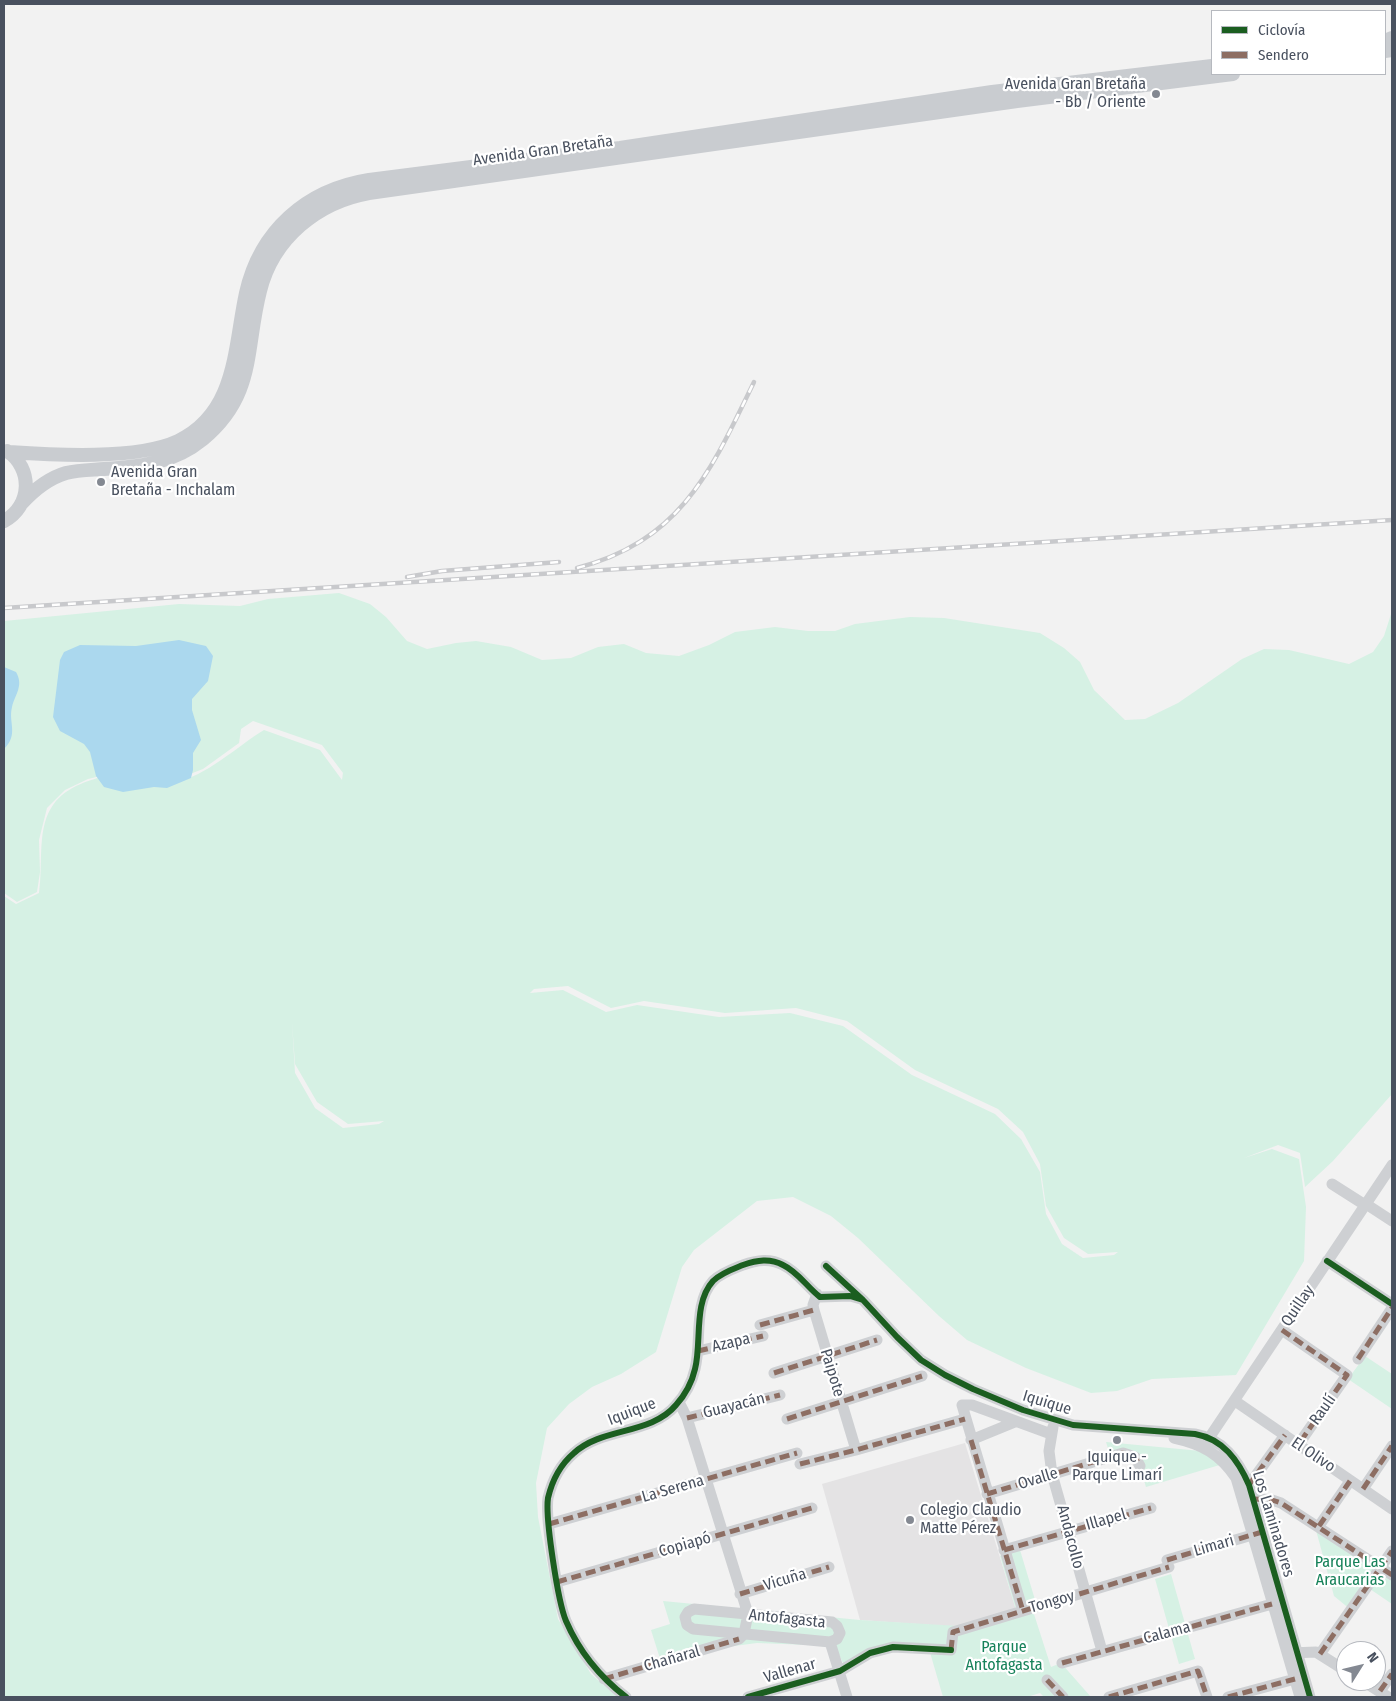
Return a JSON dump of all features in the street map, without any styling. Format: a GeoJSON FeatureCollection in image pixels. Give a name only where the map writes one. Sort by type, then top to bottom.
{"type":"FeatureCollection","features":[{"type":"Feature","properties":{"kind":"main road","name":"Avenida Gran Bretaña"},"geometry":{"type":"LineString","coordinates":[[6,451],[55,456],[140,451],[172,444],[194,431],[214,411],[228,384],[247,288],[262,249],[291,214],[309,201],[338,187],[368,180],[620,148],[702,134],[992,92],[1211,66]]}},
{"type":"Feature","properties":{"kind":"main road","name":"Avenida Gran Bretaña"},"geometry":{"type":"LineString","coordinates":[[4,521],[14,514],[22,503],[41,486],[60,475],[78,471],[132,468],[157,463],[185,451],[210,432],[230,409],[244,380],[251,353],[260,290],[271,262],[284,242],[301,224],[322,209],[342,200],[370,193],[1008,102],[1225,75]]}},
{"type":"Feature","properties":{"kind":"main road"},"geometry":{"type":"LineString","coordinates":[[6,451],[21,464],[25,475],[26,492],[22,503]]}},
{"type":"Feature","properties":{"kind":"street","name":"Quillay"},"geometry":{"type":"LineString","coordinates":[[1207,1442],[1392,1165]]}},
{"type":"Feature","properties":{"kind":"street"},"geometry":{"type":"LineString","coordinates":[[1332,1184],[1392,1221]]}},
{"type":"Feature","properties":{"kind":"street","name":"Iquique"},"geometry":{"type":"LineString","coordinates":[[626,1697],[604,1679],[589,1660],[567,1623],[561,1608],[549,1524],[548,1500],[558,1472],[576,1451],[605,1437],[650,1422],[670,1412],[679,1402],[691,1383],[698,1351],[703,1302],[714,1280],[724,1273],[754,1261],[774,1261],[795,1273],[817,1294]]}},
{"type":"Feature","properties":{"kind":"street"},"geometry":{"type":"LineString","coordinates":[[1327,1261],[1392,1304]]}},
{"type":"Feature","properties":{"kind":"street","name":"Iquique"},"geometry":{"type":"LineString","coordinates":[[826,1266],[863,1300],[911,1350],[945,1375],[1003,1403],[1055,1421],[1078,1426],[1140,1432]]}},
{"type":"Feature","properties":{"kind":"street"},"geometry":{"type":"LineString","coordinates":[[817,1294],[824,1298],[850,1296],[863,1300]]}},
{"type":"Feature","properties":{"kind":"street","name":"Paipote"},"geometry":{"type":"LineString","coordinates":[[817,1294],[813,1305],[814,1310],[856,1450]]}},
{"type":"Feature","properties":{"kind":"street"},"geometry":{"type":"LineString","coordinates":[[1358,1359],[1392,1308]]}},
{"type":"Feature","properties":{"kind":"street","name":"Azapa"},"geometry":{"type":"LineString","coordinates":[[698,1351],[762,1330],[814,1310]]}},
{"type":"Feature","properties":{"kind":"street","name":"Raulí"},"geometry":{"type":"LineString","coordinates":[[1282,1330],[1347,1375],[1298,1445]]}},
{"type":"Feature","properties":{"kind":"street"},"geometry":{"type":"LineString","coordinates":[[774,1373],[877,1340]]}},
{"type":"Feature","properties":{"kind":"street","name":"Guayacán"},"geometry":{"type":"LineString","coordinates":[[787,1419],[922,1376]]}},
{"type":"Feature","properties":{"kind":"street","name":"Guayacán"},"geometry":{"type":"LineString","coordinates":[[687,1418],[780,1395]]}},
{"type":"Feature","properties":{"kind":"street","name":"El Olivo"},"geometry":{"type":"LineString","coordinates":[[1234,1401],[1392,1509]]}},
{"type":"Feature","properties":{"kind":"street"},"geometry":{"type":"LineString","coordinates":[[679,1402],[687,1418],[740,1594],[748,1614],[741,1637]]}},
{"type":"Feature","properties":{"kind":"street"},"geometry":{"type":"LineString","coordinates":[[1023,1611],[962,1405],[966,1404],[1051,1434]]}},
{"type":"Feature","properties":{"kind":"street","name":"La Serena"},"geometry":{"type":"LineString","coordinates":[[549,1524],[706,1479],[798,1458],[856,1450],[965,1419]]}},
{"type":"Feature","properties":{"kind":"street","name":"Andacollo"},"geometry":{"type":"LineString","coordinates":[[1055,1421],[1049,1451],[1052,1474],[1102,1651]]}},
{"type":"Feature","properties":{"kind":"street"},"geometry":{"type":"LineString","coordinates":[[971,1440],[1016,1422]]}},
{"type":"Feature","properties":{"kind":"street","name":"Los Laminadores"},"geometry":{"type":"LineString","coordinates":[[1140,1432],[1184,1433],[1223,1446],[1233,1456],[1249,1485],[1254,1499],[1258,1533],[1272,1604],[1310,1697]]}},
{"type":"Feature","properties":{"kind":"street"},"geometry":{"type":"LineString","coordinates":[[1249,1485],[1284,1436]]}},
{"type":"Feature","properties":{"kind":"street","name":"Los Laminadores"},"geometry":{"type":"LineString","coordinates":[[1207,1442],[1236,1478],[1258,1533],[1292,1652],[1295,1678],[1300,1697]]}},
{"type":"Feature","properties":{"kind":"street"},"geometry":{"type":"LineString","coordinates":[[1363,1489],[1392,1446]]}},
{"type":"Feature","properties":{"kind":"street","name":"Ovalle"},"geometry":{"type":"LineString","coordinates":[[987,1494],[1123,1453],[1135,1457],[1140,1466]]}},
{"type":"Feature","properties":{"kind":"street"},"geometry":{"type":"LineString","coordinates":[[1319,1526],[1350,1480]]}},
{"type":"Feature","properties":{"kind":"street"},"geometry":{"type":"LineString","coordinates":[[1254,1499],[1272,1500],[1281,1503],[1392,1575]]}},
{"type":"Feature","properties":{"kind":"street","name":"Copiapó"},"geometry":{"type":"LineString","coordinates":[[557,1582],[812,1508]]}},
{"type":"Feature","properties":{"kind":"street","name":"Illapel"},"geometry":{"type":"LineString","coordinates":[[1004,1550],[1151,1508]]}},
{"type":"Feature","properties":{"kind":"street","name":"Limari"},"geometry":{"type":"LineString","coordinates":[[1168,1564],[1258,1533]]}},
{"type":"Feature","properties":{"kind":"street"},"geometry":{"type":"LineString","coordinates":[[1320,1654],[1392,1551]]}},
{"type":"Feature","properties":{"kind":"street","name":"Tongoy"},"geometry":{"type":"LineString","coordinates":[[840,1672],[870,1652],[893,1647],[951,1650],[953,1632],[1085,1593],[1168,1564]]}},
{"type":"Feature","properties":{"kind":"street","name":"Vicuña"},"geometry":{"type":"LineString","coordinates":[[740,1594],[829,1567]]}},
{"type":"Feature","properties":{"kind":"street","name":"Calama"},"geometry":{"type":"LineString","coordinates":[[1062,1663],[1272,1604]]}},
{"type":"Feature","properties":{"kind":"street","name":"Antofagasta"},"geometry":{"type":"LineString","coordinates":[[694,1609],[748,1614],[832,1622],[837,1626],[840,1633],[837,1640],[830,1642],[741,1637],[694,1629],[687,1625],[685,1617],[688,1612],[694,1609]]}},
{"type":"Feature","properties":{"kind":"street","name":"Chañaral"},"geometry":{"type":"LineString","coordinates":[[604,1679],[741,1637]]}},
{"type":"Feature","properties":{"kind":"street"},"geometry":{"type":"LineString","coordinates":[[830,1642],[847,1697]]}},
{"type":"Feature","properties":{"kind":"street"},"geometry":{"type":"LineString","coordinates":[[1292,1652],[1320,1654],[1336,1664]]}},
{"type":"Feature","properties":{"kind":"street"},"geometry":{"type":"LineString","coordinates":[[1109,1697],[1198,1671],[1206,1697]]}},
{"type":"Feature","properties":{"kind":"street","name":"Vallenar"},"geometry":{"type":"LineString","coordinates":[[748,1697],[840,1672]]}},
{"type":"Feature","properties":{"kind":"street"},"geometry":{"type":"LineString","coordinates":[[1384,1694],[1392,1674]]}},
{"type":"Feature","properties":{"kind":"street"},"geometry":{"type":"LineString","coordinates":[[1228,1697],[1295,1678]]}},
{"type":"Feature","properties":{"kind":"street"},"geometry":{"type":"LineString","coordinates":[[1047,1680],[1063,1697]]}},
{"type":"Feature","properties":{"kind":"shaded area","name":"Colegio Claudio Matte Pérez"},"geometry":{"type":"Polygon","coordinates":[[[965,1443],[1016,1610],[959,1627],[860,1620],[822,1484],[965,1443]]]}},
{"type":"Feature","properties":{"kind":"green space"},"geometry":{"type":"Polygon","coordinates":[[[339,593],[370,604],[386,617],[407,641],[427,649],[476,641],[511,647],[542,660],[571,658],[598,647],[624,644],[646,653],[679,656],[709,645],[735,632],[775,627],[808,631],[835,631],[855,624],[910,617],[944,618],[1040,633],[1064,648],[1080,662],[1094,690],[1125,720],[1145,719],[1178,703],[1242,659],[1264,649],[1289,650],[1349,664],[1373,652],[1384,636],[1392,611],[1392,1094],[1333,1161],[1305,1187],[1300,1153],[1278,1145],[1244,1158],[1272,1149],[1299,1159],[1306,1207],[1304,1261],[1236,1375],[1152,1379],[1117,1391],[1091,1393],[1026,1368],[967,1340],[939,1316],[858,1238],[831,1216],[793,1197],[757,1201],[694,1250],[682,1267],[656,1352],[621,1374],[592,1387],[569,1404],[547,1428],[536,1483],[538,1517],[558,1619],[591,1674],[617,1697],[4,1697],[4,896],[16,904],[39,893],[40,878],[41,847],[46,819],[52,806],[62,795],[76,786],[89,781],[112,776],[166,784],[173,783],[209,768],[264,730],[320,750],[342,780],[343,773],[322,745],[253,721],[241,729],[239,743],[203,769],[172,781],[109,774],[88,779],[65,790],[47,808],[39,840],[40,872],[37,892],[17,902],[4,893],[4,621],[179,604],[240,606],[268,599],[339,593]],[[568,986],[534,989],[530,993],[563,990],[606,1012],[637,1005],[719,1017],[790,1013],[843,1026],[912,1075],[995,1114],[1021,1139],[1040,1172],[1046,1214],[1062,1244],[1083,1258],[1114,1255],[1118,1252],[1088,1254],[1064,1238],[1046,1206],[1040,1164],[1023,1132],[998,1109],[915,1070],[847,1021],[796,1008],[725,1013],[644,1001],[611,1008],[568,986]],[[292,1022],[295,1073],[315,1108],[343,1128],[379,1124],[384,1121],[348,1124],[317,1102],[295,1064],[292,1022]]]}},
{"type":"Feature","properties":{"kind":"green space"},"geometry":{"type":"Polygon","coordinates":[[[1365,1356],[1392,1374],[1392,1409],[1348,1379],[1365,1356]]]}},
{"type":"Feature","properties":{"kind":"green space"},"geometry":{"type":"Polygon","coordinates":[[[1106,1442],[1201,1451],[1223,1464],[1146,1487],[1140,1466],[1130,1454],[1112,1461],[1106,1442]]]}},
{"type":"Feature","properties":{"kind":"green space","name":"Parque Las Araucarias"},"geometry":{"type":"Polygon","coordinates":[[[1314,1523],[1392,1575],[1392,1604],[1367,1587],[1351,1610],[1334,1596],[1314,1523]]]}},
{"type":"Feature","properties":{"kind":"green space"},"geometry":{"type":"Polygon","coordinates":[[[1020,1550],[1036,1603],[1016,1610],[1000,1556],[1020,1550]]]}},
{"type":"Feature","properties":{"kind":"green space"},"geometry":{"type":"Polygon","coordinates":[[[1171,1574],[1195,1659],[1179,1664],[1155,1579],[1171,1574]]]}},
{"type":"Feature","properties":{"kind":"green space","name":"Parque Antofagasta"},"geometry":{"type":"Polygon","coordinates":[[[663,1601],[860,1620],[959,1626],[1032,1608],[1051,1667],[1061,1663],[1091,1697],[1044,1697],[1040,1693],[1027,1697],[943,1697],[929,1649],[893,1647],[843,1663],[835,1646],[757,1643],[719,1648],[662,1665],[651,1630],[670,1624],[663,1601]]]}},
{"type":"Feature","properties":{"kind":"water"},"geometry":{"type":"Polygon","coordinates":[[[179,640],[206,646],[213,656],[208,681],[192,699],[192,710],[201,740],[193,753],[191,778],[167,788],[154,787],[123,792],[104,787],[96,776],[90,752],[84,744],[60,731],[53,717],[60,660],[64,652],[80,645],[136,646],[179,640]]]}},
{"type":"Feature","properties":{"kind":"water"},"geometry":{"type":"Polygon","coordinates":[[[4,667],[16,672],[19,686],[11,713],[11,738],[4,749],[4,667]]]}},
{"type":"Feature","properties":{"kind":"railway"},"geometry":{"type":"LineString","coordinates":[[577,568],[613,556],[642,540],[667,521],[707,473],[754,382]]}},
{"type":"Feature","properties":{"kind":"railway"},"geometry":{"type":"LineString","coordinates":[[4,608],[1392,520]]}},
{"type":"Feature","properties":{"kind":"railway"},"geometry":{"type":"LineString","coordinates":[[407,577],[442,571],[559,562]]}},
{"type":"Feature","properties":{"kind":"marked path"},"geometry":{"type":"LineString","coordinates":[[1358,1359],[1392,1308]]}},
{"type":"Feature","properties":{"kind":"marked path"},"geometry":{"type":"LineString","coordinates":[[760,1325],[814,1310]]}},
{"type":"Feature","properties":{"kind":"marked path"},"geometry":{"type":"LineString","coordinates":[[1282,1330],[1347,1375],[1298,1445]]}},
{"type":"Feature","properties":{"kind":"marked path"},"geometry":{"type":"LineString","coordinates":[[698,1351],[763,1336]]}},
{"type":"Feature","properties":{"kind":"marked path"},"geometry":{"type":"LineString","coordinates":[[774,1373],[877,1340]]}},
{"type":"Feature","properties":{"kind":"marked path"},"geometry":{"type":"LineString","coordinates":[[787,1419],[922,1376]]}},
{"type":"Feature","properties":{"kind":"marked path"},"geometry":{"type":"LineString","coordinates":[[687,1418],[780,1395]]}},
{"type":"Feature","properties":{"kind":"marked path"},"geometry":{"type":"LineString","coordinates":[[800,1464],[965,1419]]}},
{"type":"Feature","properties":{"kind":"marked path"},"geometry":{"type":"LineString","coordinates":[[1249,1485],[1285,1435]]}},
{"type":"Feature","properties":{"kind":"marked path"},"geometry":{"type":"LineString","coordinates":[[971,1440],[1023,1611]]}},
{"type":"Feature","properties":{"kind":"marked path"},"geometry":{"type":"LineString","coordinates":[[1363,1489],[1392,1446]]}},
{"type":"Feature","properties":{"kind":"marked path"},"geometry":{"type":"LineString","coordinates":[[549,1524],[797,1453]]}},
{"type":"Feature","properties":{"kind":"marked path"},"geometry":{"type":"LineString","coordinates":[[987,1494],[1123,1453],[1135,1457],[1140,1466]]}},
{"type":"Feature","properties":{"kind":"marked path"},"geometry":{"type":"LineString","coordinates":[[1319,1526],[1350,1481]]}},
{"type":"Feature","properties":{"kind":"marked path"},"geometry":{"type":"LineString","coordinates":[[1254,1499],[1272,1500],[1281,1503],[1392,1575]]}},
{"type":"Feature","properties":{"kind":"marked path"},"geometry":{"type":"LineString","coordinates":[[557,1582],[812,1508]]}},
{"type":"Feature","properties":{"kind":"marked path"},"geometry":{"type":"LineString","coordinates":[[1004,1550],[1151,1508]]}},
{"type":"Feature","properties":{"kind":"marked path"},"geometry":{"type":"LineString","coordinates":[[1167,1560],[1262,1532]]}},
{"type":"Feature","properties":{"kind":"marked path"},"geometry":{"type":"LineString","coordinates":[[1320,1654],[1392,1551]]}},
{"type":"Feature","properties":{"kind":"marked path"},"geometry":{"type":"LineString","coordinates":[[740,1594],[829,1567]]}},
{"type":"Feature","properties":{"kind":"marked path"},"geometry":{"type":"LineString","coordinates":[[951,1650],[953,1632],[1169,1567]]}},
{"type":"Feature","properties":{"kind":"marked path"},"geometry":{"type":"LineString","coordinates":[[1062,1663],[1272,1604]]}},
{"type":"Feature","properties":{"kind":"marked path"},"geometry":{"type":"LineString","coordinates":[[604,1679],[739,1639]]}},
{"type":"Feature","properties":{"kind":"marked path"},"geometry":{"type":"LineString","coordinates":[[1109,1697],[1198,1671],[1207,1697]]}},
{"type":"Feature","properties":{"kind":"marked path"},"geometry":{"type":"LineString","coordinates":[[1386,1682],[1392,1674]]}},
{"type":"Feature","properties":{"kind":"marked path"},"geometry":{"type":"LineString","coordinates":[[1228,1697],[1295,1679]]}},
{"type":"Feature","properties":{"kind":"marked path"},"geometry":{"type":"LineString","coordinates":[[1047,1680],[1063,1697]]}},
{"type":"Feature","properties":{"kind":"cycle path"},"geometry":{"type":"LineString","coordinates":[[626,1697],[607,1681],[591,1663],[577,1643],[566,1621],[559,1597],[548,1523],[548,1498],[558,1473],[569,1457],[585,1445],[612,1434],[653,1422],[666,1415],[676,1405],[685,1393],[695,1369],[700,1311],[703,1300],[713,1281],[723,1273],[753,1262],[773,1261],[793,1272],[820,1297],[850,1296],[863,1300]]}},
{"type":"Feature","properties":{"kind":"cycle path"},"geometry":{"type":"LineString","coordinates":[[1327,1261],[1392,1304]]}},
{"type":"Feature","properties":{"kind":"cycle path"},"geometry":{"type":"LineString","coordinates":[[826,1266],[863,1300],[921,1360],[973,1389],[1023,1410],[1073,1425],[1195,1434],[1214,1441],[1228,1452],[1240,1467],[1249,1485],[1310,1697]]}},
{"type":"Feature","properties":{"kind":"cycle path"},"geometry":{"type":"LineString","coordinates":[[748,1697],[840,1671],[870,1653],[893,1647],[951,1650]]}},
{"type":"Feature","properties":{"kind":"place","name":"Avenida Gran Bretaña - Bb / Oriente"},"geometry":{"type":"Point","coordinates":[1156,94]}},
{"type":"Feature","properties":{"kind":"place","name":"Avenida Gran Bretaña - Inchalam"},"geometry":{"type":"Point","coordinates":[101,482]}},
{"type":"Feature","properties":{"kind":"place","name":"Iquique - Parque Limarí"},"geometry":{"type":"Point","coordinates":[1117,1440]}},
{"type":"Feature","properties":{"kind":"place","name":"Colegio Claudio Matte Pérez"},"geometry":{"type":"Point","coordinates":[910,1520]}}]}
